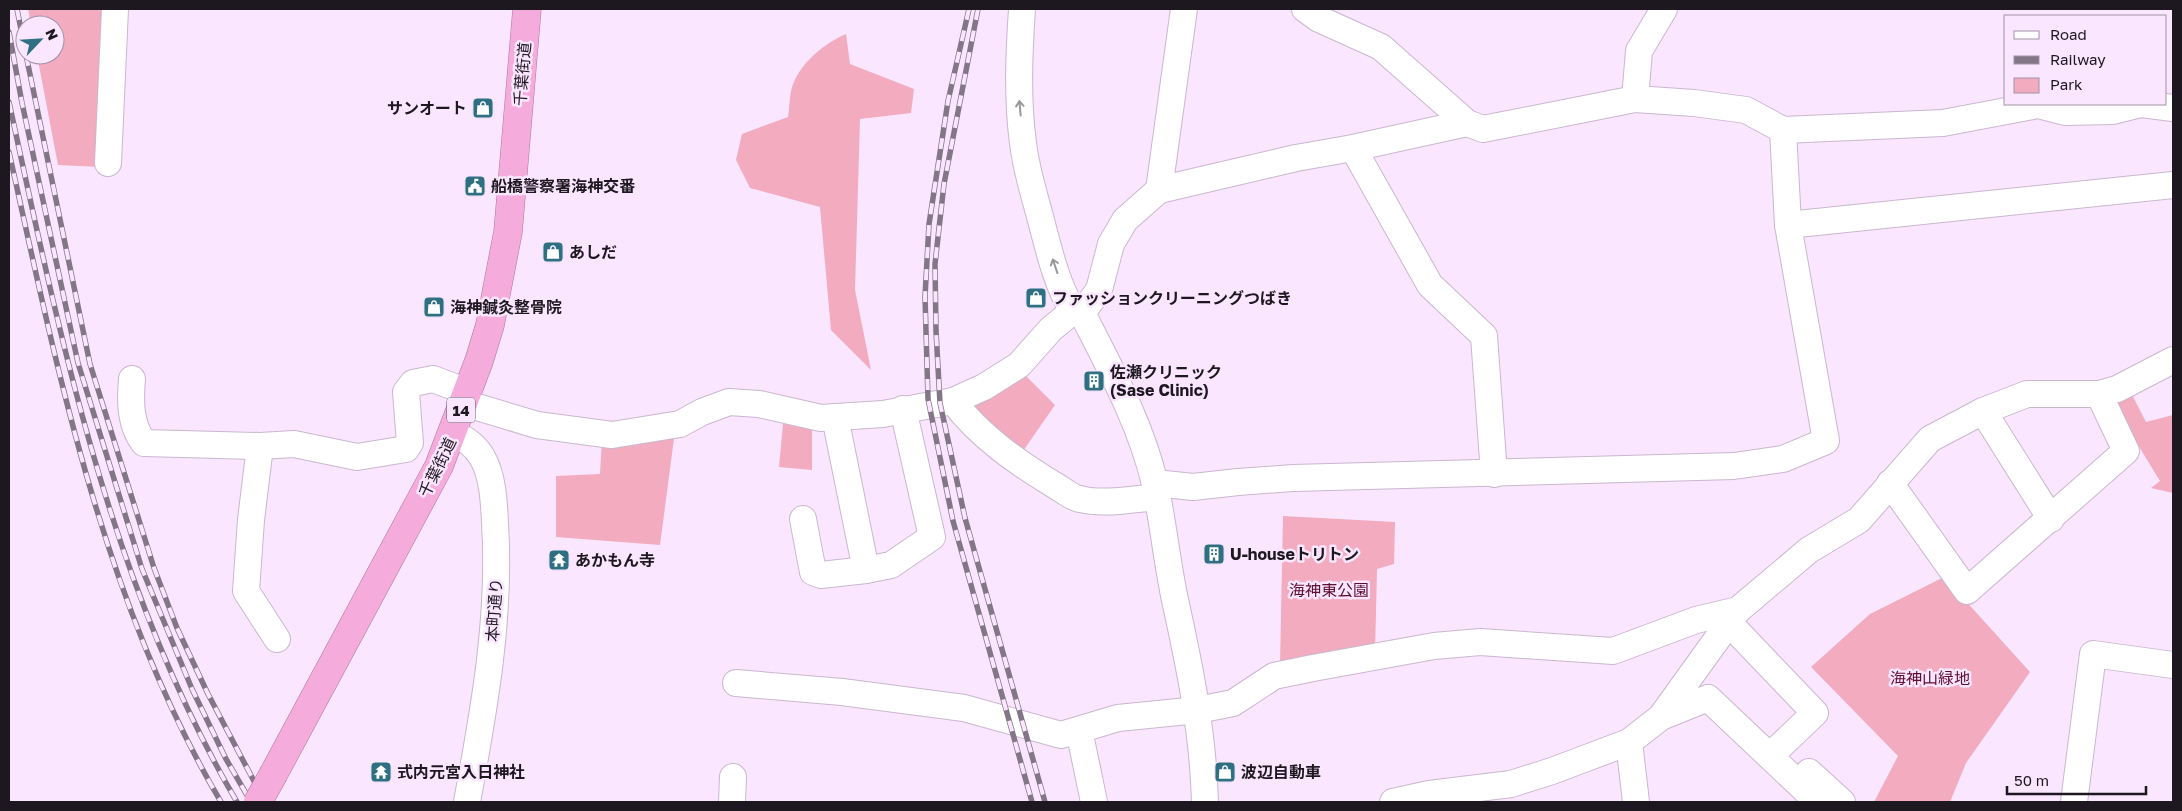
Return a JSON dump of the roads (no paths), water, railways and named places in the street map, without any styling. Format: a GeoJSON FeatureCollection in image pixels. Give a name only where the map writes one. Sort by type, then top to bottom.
{"type":"FeatureCollection","features":[{"type":"Feature","properties":{"kind":"highway","name":"千葉街道"},"geometry":{"type":"LineString","coordinates":[[258,802],[439,466],[466,397],[490,325],[508,232],[527,9]]}},
{"type":"Feature","properties":{"kind":"street"},"geometry":{"type":"LineString","coordinates":[[108,163],[115,9]]}},
{"type":"Feature","properties":{"kind":"street"},"geometry":{"type":"LineString","coordinates":[[1022,9],[1019,97],[1023,144],[1048,245],[1067,302],[1077,312],[1134,420],[1156,490],[1170,576],[1198,710],[1204,763],[1205,802]]}},
{"type":"Feature","properties":{"kind":"street"},"geometry":{"type":"LineString","coordinates":[[1159,190],[1170,125],[1184,9]]}},
{"type":"Feature","properties":{"kind":"street"},"geometry":{"type":"LineString","coordinates":[[1305,9],[1319,19],[1381,48],[1467,123],[1483,129],[1635,99],[1694,103],[1746,110],[1783,130],[1943,124],[2038,105],[2065,112],[2113,111],[2137,105]]}},
{"type":"Feature","properties":{"kind":"street"},"geometry":{"type":"LineString","coordinates":[[1635,99],[1639,51],[1664,9]]}},
{"type":"Feature","properties":{"kind":"street"},"geometry":{"type":"LineString","coordinates":[[2149,105],[2173,108]]}},
{"type":"Feature","properties":{"kind":"street"},"geometry":{"type":"LineString","coordinates":[[132,379],[132,412],[137,432],[144,443],[260,446],[294,444],[357,458],[406,449],[410,443],[406,392],[413,383],[421,380],[433,379],[466,397],[537,425],[612,435],[680,424],[702,412],[729,402],[759,404],[821,418],[883,414],[953,401],[984,387],[1019,365],[1051,329],[1077,312],[1099,290],[1112,244],[1125,220],[1159,190],[1296,158],[1353,148],[1467,123]]}},
{"type":"Feature","properties":{"kind":"street"},"geometry":{"type":"LineString","coordinates":[[953,401],[964,415],[996,445],[1034,473],[1079,499],[1112,500],[1156,490],[1293,478],[1734,466],[1783,459],[1826,441],[1788,225],[1783,130]]}},
{"type":"Feature","properties":{"kind":"street"},"geometry":{"type":"LineString","coordinates":[[1353,148],[1430,285],[1484,336],[1494,474]]}},
{"type":"Feature","properties":{"kind":"street"},"geometry":{"type":"LineString","coordinates":[[1788,225],[2173,185]]}},
{"type":"Feature","properties":{"kind":"street"},"geometry":{"type":"LineString","coordinates":[[1661,717],[1733,616],[1809,550],[1859,520],[1930,439],[1984,410],[2027,394],[2099,394],[2117,388],[2173,360]]}},
{"type":"Feature","properties":{"kind":"street"},"geometry":{"type":"LineString","coordinates":[[1890,483],[1967,591],[2126,451],[2099,394]]}},
{"type":"Feature","properties":{"kind":"street"},"geometry":{"type":"LineString","coordinates":[[803,519],[813,572],[821,575],[891,565],[932,537],[903,409]]}},
{"type":"Feature","properties":{"kind":"street"},"geometry":{"type":"LineString","coordinates":[[1984,410],[2051,519]]}},
{"type":"Feature","properties":{"kind":"street"},"geometry":{"type":"LineString","coordinates":[[835,417],[866,570]]}},
{"type":"Feature","properties":{"kind":"street","name":"本町通り"},"geometry":{"type":"LineString","coordinates":[[453,433],[467,440],[481,456],[490,480],[494,504],[498,561],[496,601],[478,745],[468,802]]}},
{"type":"Feature","properties":{"kind":"street"},"geometry":{"type":"LineString","coordinates":[[260,446],[246,591],[277,639]]}},
{"type":"Feature","properties":{"kind":"street"},"geometry":{"type":"LineString","coordinates":[[736,683],[877,696],[964,708],[1061,735],[1118,718],[1198,710],[1233,703],[1274,676],[1434,646],[1480,642],[1613,651],[1696,620],[1733,616]]}},
{"type":"Feature","properties":{"kind":"street"},"geometry":{"type":"LineString","coordinates":[[1733,616],[1815,713],[1775,751]]}},
{"type":"Feature","properties":{"kind":"street"},"geometry":{"type":"LineString","coordinates":[[2074,802],[2093,654],[2173,665]]}},
{"type":"Feature","properties":{"kind":"street"},"geometry":{"type":"LineString","coordinates":[[1393,802],[1428,794],[1511,784],[1629,742],[1661,717],[1708,698],[1842,802]]}},
{"type":"Feature","properties":{"kind":"street"},"geometry":{"type":"LineString","coordinates":[[1080,730],[1094,802]]}},
{"type":"Feature","properties":{"kind":"street"},"geometry":{"type":"LineString","coordinates":[[1629,742],[1636,802]]}},
{"type":"Feature","properties":{"kind":"street"},"geometry":{"type":"LineString","coordinates":[[478,745],[479,802]]}},
{"type":"Feature","properties":{"kind":"street"},"geometry":{"type":"LineString","coordinates":[[1775,751],[1818,802]]}},
{"type":"Feature","properties":{"kind":"street"},"geometry":{"type":"LineString","coordinates":[[460,802],[472,776]]}},
{"type":"Feature","properties":{"kind":"street"},"geometry":{"type":"LineString","coordinates":[[732,802],[733,777]]}},
{"type":"Feature","properties":{"kind":"railway"},"geometry":{"type":"LineString","coordinates":[[17,9],[18,15]]}},
{"type":"Feature","properties":{"kind":"railway"},"geometry":{"type":"LineString","coordinates":[[969,9],[948,101],[929,224],[925,297],[928,399],[953,521],[1032,802]]}},
{"type":"Feature","properties":{"kind":"railway"},"geometry":{"type":"LineString","coordinates":[[978,9],[944,184],[935,264],[940,403],[965,518],[1045,802]]}},
{"type":"Feature","properties":{"kind":"railway"},"geometry":{"type":"LineString","coordinates":[[9,32],[22,103],[78,363],[142,569],[192,689],[226,759],[251,802]]}},
{"type":"Feature","properties":{"kind":"railway"},"geometry":{"type":"LineString","coordinates":[[28,65],[90,364],[154,568],[177,628],[208,694],[265,802]]}},
{"type":"Feature","properties":{"kind":"railway"},"geometry":{"type":"LineString","coordinates":[[9,102],[71,373],[95,462],[123,550],[156,636],[193,720],[237,802]]}},
{"type":"Feature","properties":{"kind":"railway"},"geometry":{"type":"LineString","coordinates":[[9,152],[46,319],[67,403],[115,568],[145,648],[180,726],[221,802]]}},
{"type":"Feature","properties":{"kind":"place","name":"サンオート"},"geometry":{"type":"Point","coordinates":[483,108]}},
{"type":"Feature","properties":{"kind":"place","name":"船橋警察署海神交番"},"geometry":{"type":"Point","coordinates":[475,186]}},
{"type":"Feature","properties":{"kind":"place","name":"あしだ"},"geometry":{"type":"Point","coordinates":[553,252]}},
{"type":"Feature","properties":{"kind":"place","name":"ファッションクリーニングつばき"},"geometry":{"type":"Point","coordinates":[1036,298]}},
{"type":"Feature","properties":{"kind":"place","name":"海神鍼灸整骨院"},"geometry":{"type":"Point","coordinates":[434,307]}},
{"type":"Feature","properties":{"kind":"place","name":"佐瀬クリニック (Sase Clinic)"},"geometry":{"type":"Point","coordinates":[1094,381]}},
{"type":"Feature","properties":{"kind":"place","name":"U-houseトリトン"},"geometry":{"type":"Point","coordinates":[1214,554]}},
{"type":"Feature","properties":{"kind":"place","name":"あかもん寺"},"geometry":{"type":"Point","coordinates":[559,560]}},
{"type":"Feature","properties":{"kind":"place","name":"式内元宮入日神社"},"geometry":{"type":"Point","coordinates":[381,772]}},
{"type":"Feature","properties":{"kind":"place","name":"波辺自動車"},"geometry":{"type":"Point","coordinates":[1225,772]}},
{"type":"Feature","properties":{"kind":"park label","name":"海神東公園"},"geometry":{"type":"Point","coordinates":[1329,590]}},
{"type":"Feature","properties":{"kind":"park label","name":"海神山緑地"},"geometry":{"type":"Point","coordinates":[1930,678]}}]}
